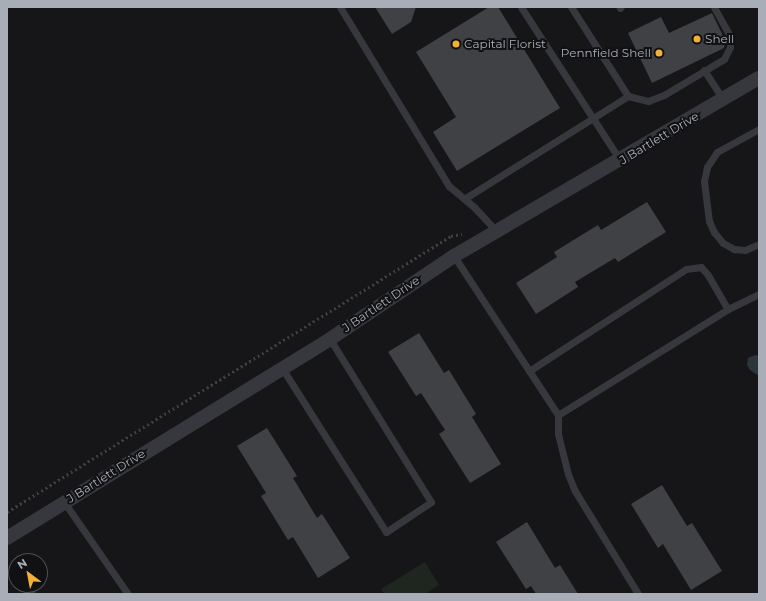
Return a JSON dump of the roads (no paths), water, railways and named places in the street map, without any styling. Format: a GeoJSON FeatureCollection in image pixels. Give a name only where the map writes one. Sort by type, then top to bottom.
{"type":"FeatureCollection","features":[{"type":"Feature","properties":{"kind":"street","name":"J Bartlett Drive"},"geometry":{"type":"LineString","coordinates":[[7,538],[330,339],[454,256],[759,78]]}},
{"type":"Feature","properties":{"kind":"lane"},"geometry":{"type":"LineString","coordinates":[[340,7],[448,186],[474,207],[496,231]]}},
{"type":"Feature","properties":{"kind":"lane"},"geometry":{"type":"LineString","coordinates":[[521,7],[620,160]]}},
{"type":"Feature","properties":{"kind":"lane"},"geometry":{"type":"LineString","coordinates":[[571,7],[628,96],[648,101],[664,95],[724,59],[730,47],[730,36],[714,7]]}},
{"type":"Feature","properties":{"kind":"lane"},"geometry":{"type":"LineString","coordinates":[[704,70],[723,99]]}},
{"type":"Feature","properties":{"kind":"lane"},"geometry":{"type":"LineString","coordinates":[[464,199],[628,96]]}},
{"type":"Feature","properties":{"kind":"lane"},"geometry":{"type":"LineString","coordinates":[[759,128],[717,152],[707,167],[704,181],[709,221],[714,232],[723,243],[734,249],[745,250],[759,244]]}},
{"type":"Feature","properties":{"kind":"lane"},"geometry":{"type":"LineString","coordinates":[[454,256],[558,415],[558,434],[568,474],[575,491],[638,594]]}},
{"type":"Feature","properties":{"kind":"lane"},"geometry":{"type":"LineString","coordinates":[[529,371],[686,269],[701,267],[708,275],[728,309]]}},
{"type":"Feature","properties":{"kind":"lane"},"geometry":{"type":"LineString","coordinates":[[558,415],[728,309],[759,294]]}},
{"type":"Feature","properties":{"kind":"lane"},"geometry":{"type":"LineString","coordinates":[[282,368],[386,532],[431,502],[330,339]]}},
{"type":"Feature","properties":{"kind":"lane"},"geometry":{"type":"LineString","coordinates":[[64,502],[128,594]]}},
{"type":"Feature","properties":{"kind":"place","name":"Shell"},"geometry":{"type":"Point","coordinates":[697,39]}},
{"type":"Feature","properties":{"kind":"place","name":"Capital Florist"},"geometry":{"type":"Point","coordinates":[456,44]}},
{"type":"Feature","properties":{"kind":"place","name":"Pennfield Shell"},"geometry":{"type":"Point","coordinates":[659,53]}}]}
